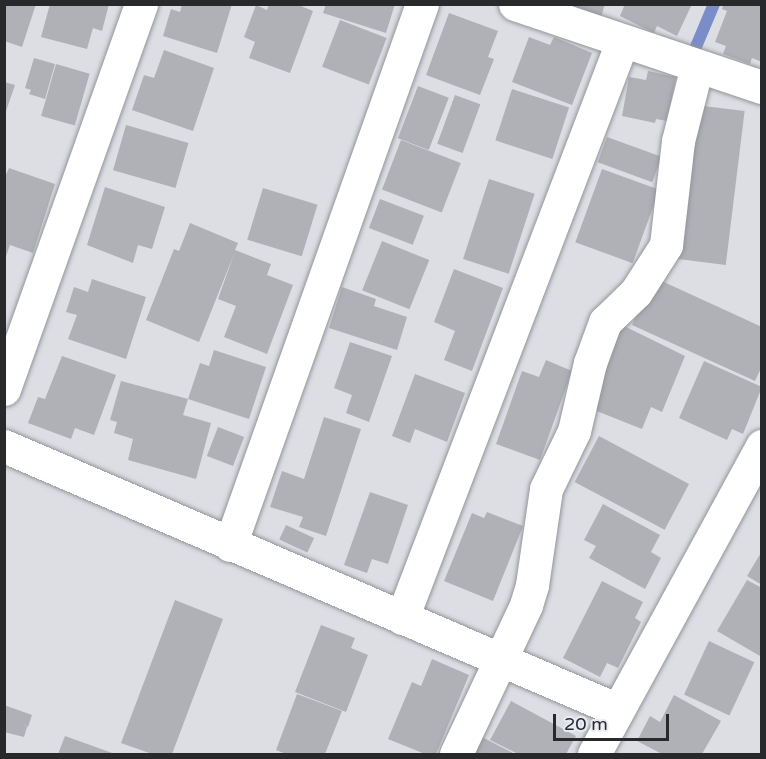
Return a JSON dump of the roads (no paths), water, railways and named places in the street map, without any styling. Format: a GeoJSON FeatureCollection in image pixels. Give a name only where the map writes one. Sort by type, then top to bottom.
{"type":"FeatureCollection","features":[{"type":"Feature","properties":{"kind":"street"},"geometry":{"type":"LineString","coordinates":[[4,389],[141,4]]}},
{"type":"Feature","properties":{"kind":"street"},"geometry":{"type":"LineString","coordinates":[[230,544],[422,4]]}},
{"type":"Feature","properties":{"kind":"street"},"geometry":{"type":"LineString","coordinates":[[514,4],[762,87]]}},
{"type":"Feature","properties":{"kind":"street"},"geometry":{"type":"LineString","coordinates":[[402,618],[622,42]]}},
{"type":"Feature","properties":{"kind":"street"},"geometry":{"type":"LineString","coordinates":[[456,754],[532,585],[546,489],[574,430],[590,363],[605,322],[636,292],[666,245],[678,141],[697,66]]}},
{"type":"Feature","properties":{"kind":"street"},"geometry":{"type":"LineString","coordinates":[[4,446],[618,710]]}},
{"type":"Feature","properties":{"kind":"street"},"geometry":{"type":"LineString","coordinates":[[594,754],[762,446]]}},
{"type":"Feature","properties":{"kind":"waterway"},"geometry":{"type":"LineString","coordinates":[[690,61],[714,4]]}}]}
